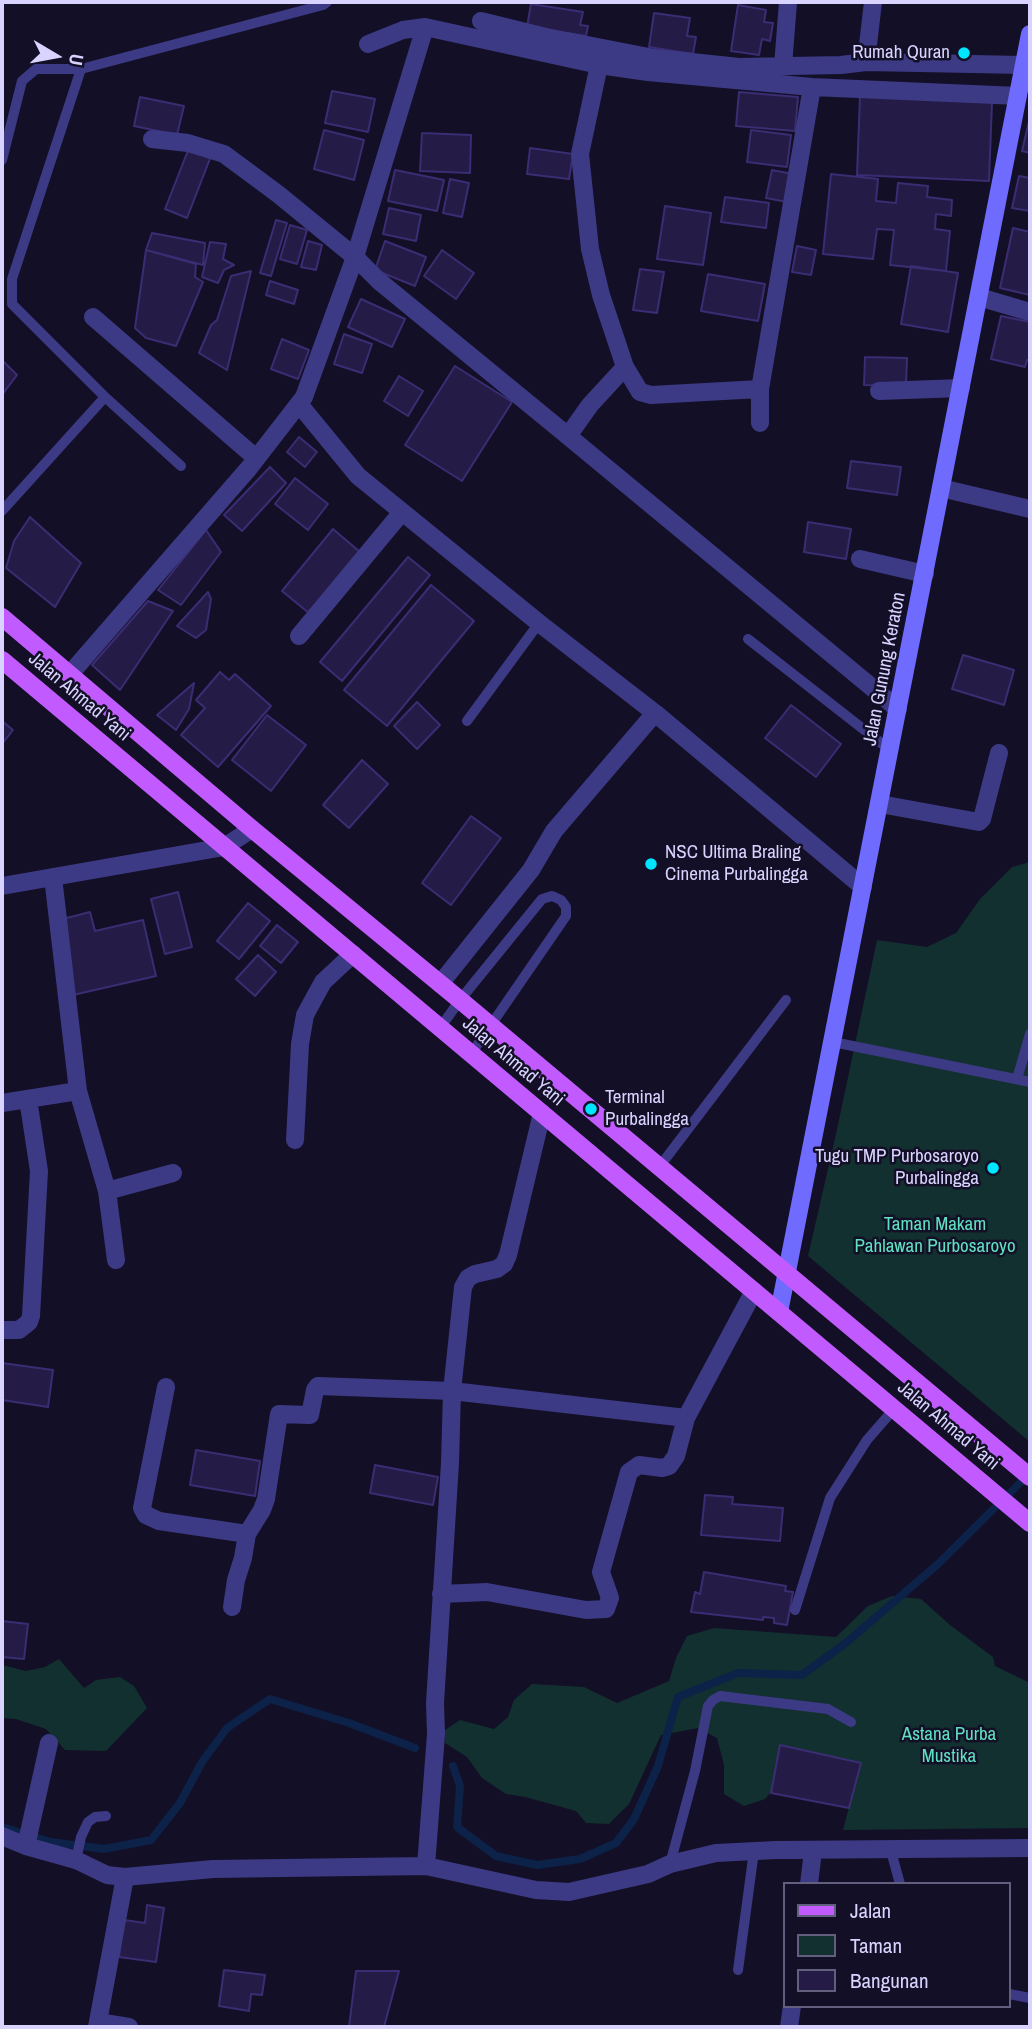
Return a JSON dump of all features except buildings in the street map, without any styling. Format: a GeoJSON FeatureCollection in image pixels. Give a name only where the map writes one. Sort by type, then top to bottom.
{"type":"FeatureCollection","features":[{"type":"Feature","properties":{"kind":"main road","name":"Jalan Ahmad Yani"},"geometry":{"type":"LineString","coordinates":[[2,617],[251,829],[660,1166],[1030,1477]]}},
{"type":"Feature","properties":{"kind":"main road","name":"Jalan Ahmad Yani"},"geometry":{"type":"LineString","coordinates":[[2,660],[1030,1523]]}},
{"type":"Feature","properties":{"kind":"street"},"geometry":{"type":"LineString","coordinates":[[783,66],[788,2]]}},
{"type":"Feature","properties":{"kind":"street"},"geometry":{"type":"LineString","coordinates":[[866,62],[873,2]]}},
{"type":"Feature","properties":{"kind":"street"},"geometry":{"type":"LineString","coordinates":[[481,21],[629,55],[740,67],[866,62],[1022,80]]}},
{"type":"Feature","properties":{"kind":"street"},"geometry":{"type":"LineString","coordinates":[[369,44],[403,30],[425,27],[599,65],[812,87],[1022,80]]}},
{"type":"Feature","properties":{"kind":"street"},"geometry":{"type":"LineString","coordinates":[[70,674],[256,458],[304,397],[355,257],[425,27]]}},
{"type":"Feature","properties":{"kind":"street","name":"Jalan Gunung Keraton"},"geometry":{"type":"LineString","coordinates":[[779,1312],[1030,34]]}},
{"type":"Feature","properties":{"kind":"street"},"geometry":{"type":"LineString","coordinates":[[599,65],[580,154],[590,249],[601,295],[625,367],[640,392],[651,395],[760,389]]}},
{"type":"Feature","properties":{"kind":"street"},"geometry":{"type":"LineString","coordinates":[[760,423],[760,389],[812,87]]}},
{"type":"Feature","properties":{"kind":"street"},"geometry":{"type":"LineString","coordinates":[[152,139],[188,143],[224,154],[278,194],[355,257],[379,281],[898,709]]}},
{"type":"Feature","properties":{"kind":"street"},"geometry":{"type":"LineString","coordinates":[[979,297],[1030,312]]}},
{"type":"Feature","properties":{"kind":"street"},"geometry":{"type":"LineString","coordinates":[[93,317],[256,458]]}},
{"type":"Feature","properties":{"kind":"street"},"geometry":{"type":"LineString","coordinates":[[568,436],[590,405],[625,367]]}},
{"type":"Feature","properties":{"kind":"street"},"geometry":{"type":"LineString","coordinates":[[879,391],[961,388]]}},
{"type":"Feature","properties":{"kind":"street"},"geometry":{"type":"LineString","coordinates":[[299,404],[358,476],[655,713],[863,887]]}},
{"type":"Feature","properties":{"kind":"street"},"geometry":{"type":"LineString","coordinates":[[941,488],[1030,509]]}},
{"type":"Feature","properties":{"kind":"street"},"geometry":{"type":"LineString","coordinates":[[299,636],[402,512]]}},
{"type":"Feature","properties":{"kind":"street"},"geometry":{"type":"LineString","coordinates":[[860,559],[925,574]]}},
{"type":"Feature","properties":{"kind":"street"},"geometry":{"type":"LineString","coordinates":[[440,984],[531,870],[554,831],[655,713]]}},
{"type":"Feature","properties":{"kind":"street"},"geometry":{"type":"LineString","coordinates":[[880,804],[979,822],[999,753]]}},
{"type":"Feature","properties":{"kind":"street"},"geometry":{"type":"LineString","coordinates":[[2,886],[224,847],[251,829]]}},
{"type":"Feature","properties":{"kind":"street"},"geometry":{"type":"LineString","coordinates":[[53,877],[78,1091],[107,1191],[116,1260]]}},
{"type":"Feature","properties":{"kind":"street"},"geometry":{"type":"LineString","coordinates":[[295,1140],[300,1044],[305,1015],[323,982],[353,954]]}},
{"type":"Feature","properties":{"kind":"street"},"geometry":{"type":"LineString","coordinates":[[2,1103],[78,1091]]}},
{"type":"Feature","properties":{"kind":"street"},"geometry":{"type":"LineString","coordinates":[[2,1330],[19,1330],[29,1322],[31,1316],[39,1171],[28,1099]]}},
{"type":"Feature","properties":{"kind":"street"},"geometry":{"type":"LineString","coordinates":[[426,1866],[436,1734],[435,1703],[452,1391],[463,1287],[468,1278],[475,1274],[497,1269],[504,1264],[542,1113]]}},
{"type":"Feature","properties":{"kind":"street"},"geometry":{"type":"LineString","coordinates":[[107,1191],[173,1173]]}},
{"type":"Feature","properties":{"kind":"street"},"geometry":{"type":"LineString","coordinates":[[441,1594],[487,1592],[586,1610],[606,1609],[610,1598],[601,1572],[629,1472],[639,1465],[662,1468],[669,1466],[676,1456],[686,1418],[754,1291]]}},
{"type":"Feature","properties":{"kind":"street"},"geometry":{"type":"LineString","coordinates":[[232,1607],[247,1534],[266,1499],[279,1415],[310,1415],[318,1386],[452,1391],[686,1418]]}},
{"type":"Feature","properties":{"kind":"street"},"geometry":{"type":"LineString","coordinates":[[166,1387],[142,1508],[146,1515],[159,1521],[247,1534]]}},
{"type":"Feature","properties":{"kind":"street"},"geometry":{"type":"LineString","coordinates":[[29,1837],[49,1743]]}},
{"type":"Feature","properties":{"kind":"street"},"geometry":{"type":"LineString","coordinates":[[2,1836],[29,1837],[77,1858],[107,1875],[125,1877],[213,1869],[426,1866],[536,1890],[569,1892],[648,1874],[670,1864],[716,1853],[754,1850],[1030,1848]]}},
{"type":"Feature","properties":{"kind":"street"},"geometry":{"type":"LineString","coordinates":[[809,1882],[813,1851]]}},
{"type":"Feature","properties":{"kind":"street"},"geometry":{"type":"LineString","coordinates":[[125,1877],[97,2025],[129,2027]]}},
{"type":"Feature","properties":{"kind":"street"},"geometry":{"type":"LineString","coordinates":[[789,2027],[792,2008]]}},
{"type":"Feature","properties":{"kind":"lane"},"geometry":{"type":"LineString","coordinates":[[2,160],[22,81],[36,69],[81,69],[327,2]]}},
{"type":"Feature","properties":{"kind":"lane"},"geometry":{"type":"LineString","coordinates":[[81,69],[12,279],[12,304],[105,397],[181,466]]}},
{"type":"Feature","properties":{"kind":"lane"},"geometry":{"type":"LineString","coordinates":[[2,511],[105,397]]}},
{"type":"Feature","properties":{"kind":"lane"},"geometry":{"type":"LineString","coordinates":[[467,721],[539,623]]}},
{"type":"Feature","properties":{"kind":"lane"},"geometry":{"type":"LineString","coordinates":[[748,639],[890,750]]}},
{"type":"Feature","properties":{"kind":"lane"},"geometry":{"type":"LineString","coordinates":[[440,1028],[542,899],[552,896],[561,901],[566,907],[566,916],[471,1054]]}},
{"type":"Feature","properties":{"kind":"lane"},"geometry":{"type":"LineString","coordinates":[[660,1166],[786,1000]]}},
{"type":"Feature","properties":{"kind":"lane"},"geometry":{"type":"LineString","coordinates":[[1017,1079],[1030,1034]]}},
{"type":"Feature","properties":{"kind":"lane"},"geometry":{"type":"LineString","coordinates":[[833,1042],[1030,1082]]}},
{"type":"Feature","properties":{"kind":"lane"},"geometry":{"type":"LineString","coordinates":[[795,1610],[830,1498],[867,1440],[894,1409]]}},
{"type":"Feature","properties":{"kind":"lane"},"geometry":{"type":"LineString","coordinates":[[670,1864],[695,1771],[708,1706],[713,1700],[720,1696],[828,1709],[851,1722]]}},
{"type":"Feature","properties":{"kind":"lane"},"geometry":{"type":"LineString","coordinates":[[77,1858],[81,1837],[88,1822],[95,1817],[106,1816]]}},
{"type":"Feature","properties":{"kind":"lane"},"geometry":{"type":"LineString","coordinates":[[738,1970],[754,1850]]}},
{"type":"Feature","properties":{"kind":"lane"},"geometry":{"type":"LineString","coordinates":[[891,1851],[899,1882]]}},
{"type":"Feature","properties":{"kind":"lane"},"geometry":{"type":"LineString","coordinates":[[1011,1994],[1030,1997]]}},
{"type":"Feature","properties":{"kind":"green space","name":"Taman Makam Pahlawan Purbosaroyo"},"geometry":{"type":"Polygon","coordinates":[[[1030,862],[1030,1442],[808,1256],[877,940],[927,947],[956,933],[980,899],[1012,867],[1030,862]]]}},
{"type":"Feature","properties":{"kind":"green space","name":"Astana Purba Mustika"},"geometry":{"type":"Polygon","coordinates":[[[892,1596],[921,1599],[993,1657],[995,1666],[1030,1683],[1030,1828],[843,1830],[860,1765],[792,1769],[765,1799],[744,1806],[724,1794],[724,1765],[717,1738],[698,1728],[661,1735],[629,1804],[609,1824],[586,1823],[576,1811],[506,1794],[482,1778],[467,1757],[445,1743],[445,1730],[460,1720],[494,1729],[508,1717],[514,1700],[532,1684],[584,1687],[617,1703],[669,1681],[687,1636],[714,1628],[836,1637],[868,1606],[892,1596]]]}},
{"type":"Feature","properties":{"kind":"green space"},"geometry":{"type":"Polygon","coordinates":[[[59,1659],[84,1688],[96,1680],[120,1677],[134,1686],[147,1708],[106,1751],[65,1750],[46,1729],[16,1719],[2,1718],[2,1665],[26,1671],[45,1667],[59,1659]]]}},
{"type":"Feature","properties":{"kind":"waterway"},"geometry":{"type":"LineString","coordinates":[[453,1766],[460,1786],[457,1827],[496,1856],[537,1865],[580,1859],[616,1843],[634,1819],[658,1766],[678,1697],[738,1673],[802,1675],[847,1642],[938,1564],[1028,1475]]}},
{"type":"Feature","properties":{"kind":"waterway"},"geometry":{"type":"LineString","coordinates":[[2,1827],[51,1842],[104,1849],[151,1840],[180,1803],[202,1762],[227,1728],[270,1699],[349,1723],[415,1748]]}},
{"type":"Feature","properties":{"kind":"place","name":"Rumah Quran"},"geometry":{"type":"Point","coordinates":[964,53]}},
{"type":"Feature","properties":{"kind":"place","name":"NSC Ultima Braling Cinema Purbalingga"},"geometry":{"type":"Point","coordinates":[651,864]}},
{"type":"Feature","properties":{"kind":"place","name":"Terminal Purbalingga"},"geometry":{"type":"Point","coordinates":[591,1109]}},
{"type":"Feature","properties":{"kind":"place","name":"Tugu TMP Purbosaroyo Purbalingga"},"geometry":{"type":"Point","coordinates":[993,1168]}}]}
